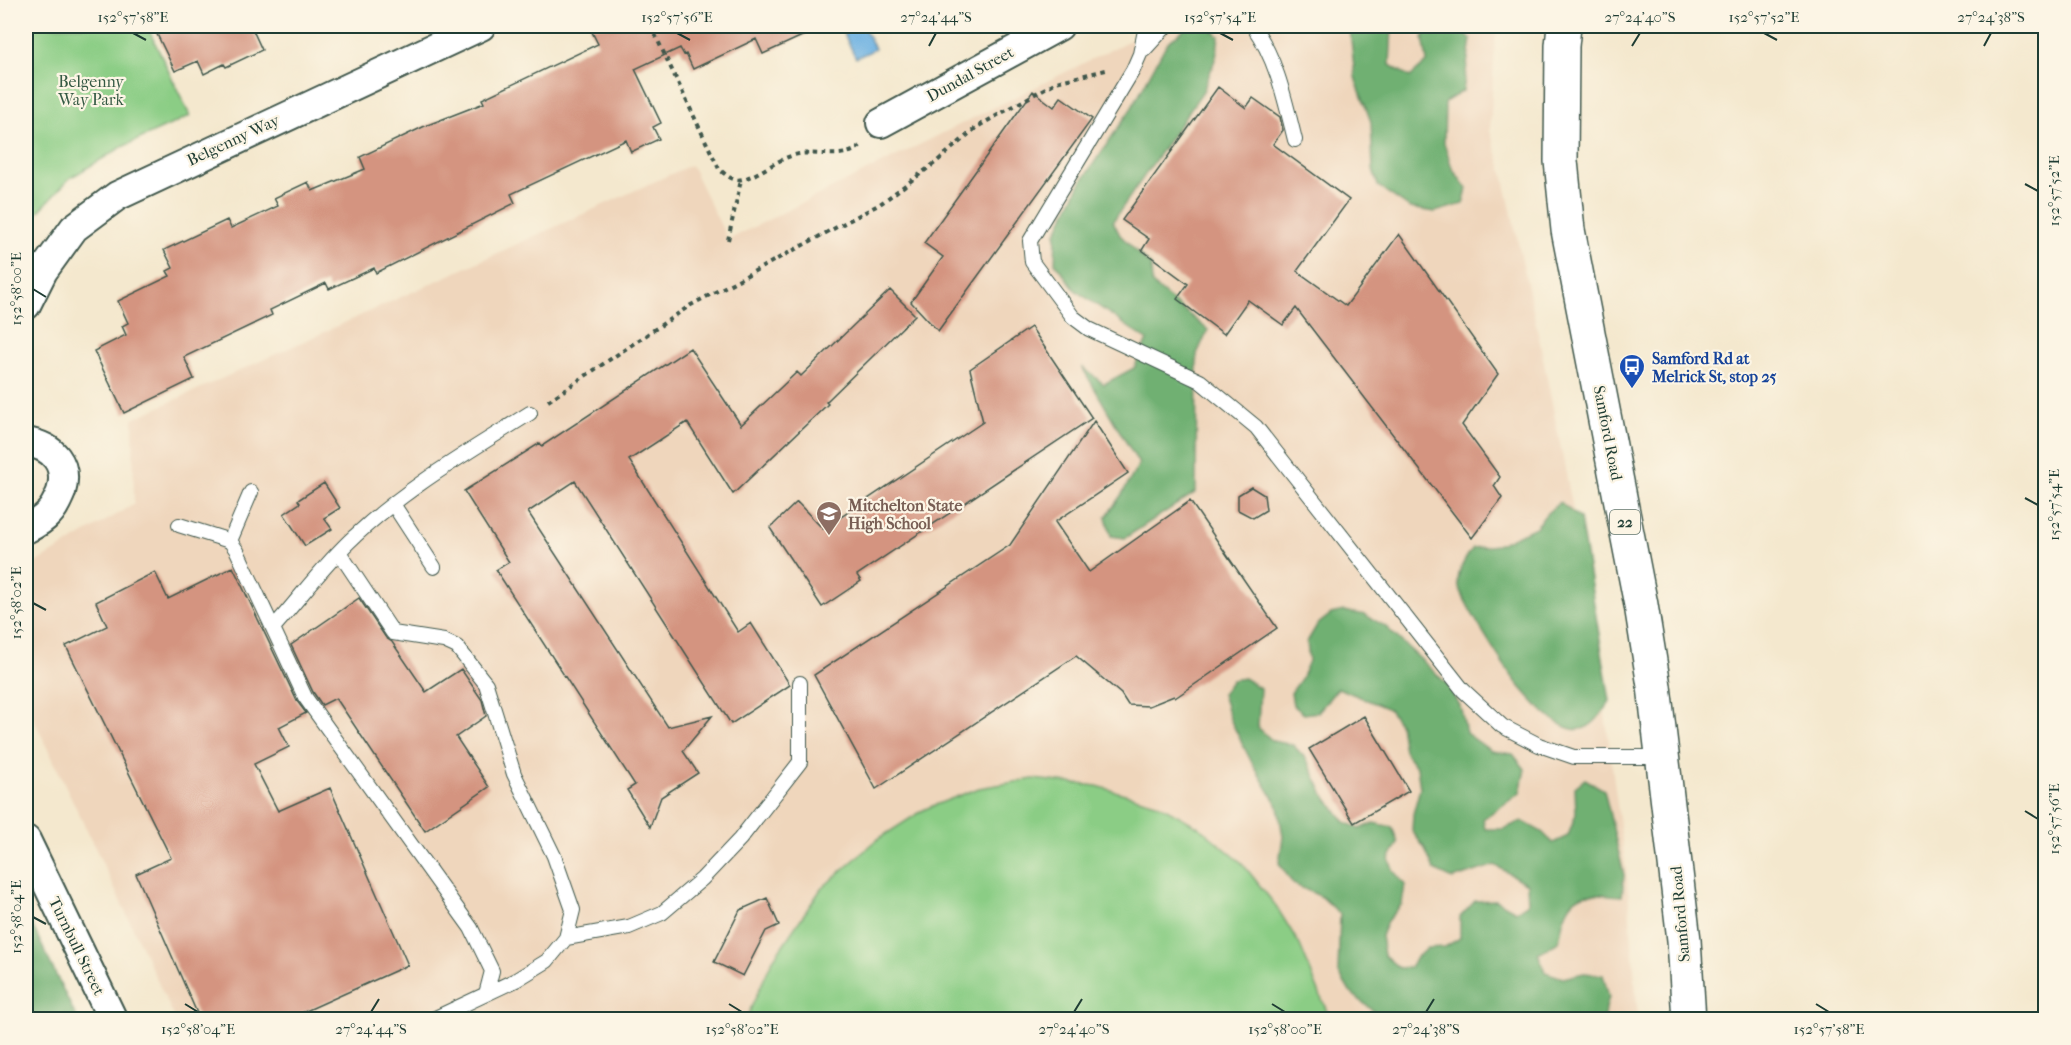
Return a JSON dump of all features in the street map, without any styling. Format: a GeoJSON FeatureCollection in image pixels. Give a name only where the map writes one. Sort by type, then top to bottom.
{"type":"FeatureCollection","features":[{"type":"Feature","properties":{"kind":"main road","name":"Samford Road"},"geometry":{"type":"LineString","coordinates":[[1564,26],[1561,161],[1568,230],[1641,605],[1654,686],[1683,929],[1689,1020]]}},
{"type":"Feature","properties":{"kind":"street","name":"Belgenny Way"},"geometry":{"type":"LineString","coordinates":[[26,305],[43,271],[74,228],[117,196],[481,26]]}},
{"type":"Feature","properties":{"kind":"street","name":"Dundal Street"},"geometry":{"type":"LineString","coordinates":[[881,123],[1059,26]]}},
{"type":"Feature","properties":{"kind":"street"},"geometry":{"type":"LineString","coordinates":[[26,442],[44,447],[55,455],[62,467],[63,483],[58,500],[50,513],[26,529]]}},
{"type":"Feature","properties":{"kind":"street","name":"Turnbull Street"},"geometry":{"type":"LineString","coordinates":[[26,840],[113,1020]]}},
{"type":"Feature","properties":{"kind":"lane"},"geometry":{"type":"LineString","coordinates":[[1146,26],[1140,54],[1133,70],[1030,241],[1032,262],[1073,317],[1089,329],[1200,381],[1256,427],[1463,690],[1502,726],[1539,746],[1574,757],[1662,757]]}},
{"type":"Feature","properties":{"kind":"lane"},"geometry":{"type":"LineString","coordinates":[[1140,54],[1153,37],[1166,26]]}},
{"type":"Feature","properties":{"kind":"lane"},"geometry":{"type":"LineString","coordinates":[[1253,26],[1261,37],[1278,76],[1294,140]]}},
{"type":"Feature","properties":{"kind":"lane"},"geometry":{"type":"LineString","coordinates":[[273,628],[354,536],[429,476],[530,413]]}},
{"type":"Feature","properties":{"kind":"lane"},"geometry":{"type":"LineString","coordinates":[[230,542],[251,492]]}},
{"type":"Feature","properties":{"kind":"lane"},"geometry":{"type":"LineString","coordinates":[[393,504],[434,567]]}},
{"type":"Feature","properties":{"kind":"lane"},"geometry":{"type":"LineString","coordinates":[[179,525],[230,542],[250,577],[305,697],[471,928],[492,970],[486,994]]}},
{"type":"Feature","properties":{"kind":"lane"},"geometry":{"type":"LineString","coordinates":[[339,552],[393,633],[444,640],[456,647],[486,684],[514,774],[554,856],[573,910],[566,938],[547,961],[516,980],[431,1020]]}},
{"type":"Feature","properties":{"kind":"lane"},"geometry":{"type":"LineString","coordinates":[[566,938],[629,927],[662,913],[702,879],[740,839],[800,762],[800,683]]}},
{"type":"Feature","properties":{"kind":"path"},"geometry":{"type":"LineString","coordinates":[[651,26],[718,169],[729,178],[741,180],[798,154],[844,153],[858,149],[881,123]]}},
{"type":"Feature","properties":{"kind":"path"},"geometry":{"type":"LineString","coordinates":[[530,413],[691,305],[880,204],[935,163],[977,127],[1056,82],[1101,70],[1133,70]]}},
{"type":"Feature","properties":{"kind":"path"},"geometry":{"type":"LineString","coordinates":[[728,240],[741,180]]}},
{"type":"Feature","properties":{"kind":"shaded area","name":"Mitchelton State High School"},"geometry":{"type":"Polygon","coordinates":[[[1158,26],[1496,26],[1490,131],[1502,169],[1538,333],[1587,579],[1627,878],[1638,1019],[175,1019],[26,703],[26,569],[134,504],[133,419],[691,165],[728,240],[1158,26]]]}},
{"type":"Feature","properties":{"kind":"green space","name":"Belgenny Way Park"},"geometry":{"type":"Polygon","coordinates":[[[26,26],[147,26],[190,116],[122,147],[70,178],[26,225],[26,26]]]}},
{"type":"Feature","properties":{"kind":"green space"},"geometry":{"type":"Polygon","coordinates":[[[1189,26],[1208,26],[1219,36],[1216,57],[1203,91],[1113,221],[1120,235],[1151,266],[1152,284],[1208,330],[1197,354],[1196,492],[1125,538],[1111,536],[1106,517],[1139,464],[1082,367],[1104,384],[1134,368],[1147,340],[1075,290],[1055,263],[1056,233],[1081,182],[1131,109],[1167,43],[1189,26]]]}},
{"type":"Feature","properties":{"kind":"green space"},"geometry":{"type":"Polygon","coordinates":[[[1347,26],[1392,26],[1390,65],[1410,77],[1427,62],[1423,37],[1431,26],[1456,26],[1471,39],[1463,91],[1445,102],[1444,143],[1452,168],[1467,189],[1463,204],[1435,212],[1410,208],[1378,186],[1373,169],[1371,122],[1355,77],[1350,30],[1347,26]]]}},
{"type":"Feature","properties":{"kind":"green space"},"geometry":{"type":"Polygon","coordinates":[[[1560,502],[1580,519],[1610,701],[1595,721],[1579,729],[1565,727],[1558,723],[1538,707],[1522,689],[1475,619],[1458,582],[1461,568],[1473,548],[1497,545],[1536,527],[1560,502]]]}},
{"type":"Feature","properties":{"kind":"green space"},"geometry":{"type":"Polygon","coordinates":[[[1344,611],[1365,615],[1385,626],[1447,684],[1461,709],[1466,733],[1491,751],[1513,754],[1525,769],[1520,793],[1483,819],[1485,829],[1503,829],[1522,821],[1542,832],[1553,843],[1568,836],[1576,814],[1575,787],[1585,779],[1604,790],[1624,875],[1622,896],[1589,894],[1575,900],[1566,912],[1559,942],[1538,953],[1545,972],[1563,978],[1584,973],[1603,975],[1609,997],[1603,1019],[1377,1019],[1372,1010],[1350,992],[1338,972],[1340,914],[1322,897],[1293,884],[1279,863],[1283,837],[1278,806],[1252,763],[1230,719],[1222,694],[1232,680],[1244,678],[1260,688],[1258,728],[1273,741],[1293,745],[1307,760],[1324,795],[1345,822],[1360,829],[1374,823],[1392,827],[1398,843],[1389,859],[1393,870],[1405,885],[1402,904],[1387,921],[1381,936],[1384,955],[1399,968],[1410,967],[1427,948],[1445,947],[1460,938],[1460,917],[1475,901],[1496,900],[1516,911],[1528,903],[1527,884],[1495,865],[1453,879],[1434,870],[1424,847],[1412,831],[1413,814],[1420,788],[1417,768],[1404,751],[1400,725],[1389,709],[1338,688],[1318,712],[1304,714],[1293,705],[1291,693],[1301,679],[1309,661],[1307,642],[1317,625],[1331,614],[1344,611]]]}},
{"type":"Feature","properties":{"kind":"green space"},"geometry":{"type":"Polygon","coordinates":[[[1033,779],[1097,786],[1156,803],[1199,827],[1242,863],[1276,906],[1300,945],[1330,1019],[746,1019],[772,961],[821,889],[878,839],[925,809],[979,788],[1033,779]]]}},
{"type":"Feature","properties":{"kind":"green space"},"geometry":{"type":"Polygon","coordinates":[[[26,912],[77,1019],[31,1019],[26,1010],[26,912]]]}},
{"type":"Feature","properties":{"kind":"water"},"geometry":{"type":"Polygon","coordinates":[[[840,26],[863,26],[875,49],[856,58],[840,26]]]}},
{"type":"Feature","properties":{"kind":"building"},"geometry":{"type":"Polygon","coordinates":[[[153,26],[251,26],[262,50],[226,67],[224,64],[204,74],[198,61],[175,71],[153,26]]]}},
{"type":"Feature","properties":{"kind":"building"},"geometry":{"type":"Polygon","coordinates":[[[589,26],[824,26],[763,54],[756,39],[693,69],[686,54],[684,55],[680,48],[635,69],[661,123],[653,127],[659,139],[631,152],[626,140],[511,194],[515,203],[376,273],[374,268],[329,289],[326,283],[270,310],[272,315],[184,357],[194,379],[124,413],[94,351],[126,335],[122,326],[128,323],[118,301],[170,276],[167,271],[173,268],[164,250],[227,220],[231,228],[278,206],[274,198],[308,182],[312,191],[365,169],[360,157],[425,126],[484,103],[482,99],[598,44],[589,26]]]}},
{"type":"Feature","properties":{"kind":"building"},"geometry":{"type":"Polygon","coordinates":[[[1218,87],[1246,108],[1253,98],[1280,117],[1283,130],[1273,144],[1349,200],[1297,271],[1346,306],[1399,234],[1498,374],[1462,425],[1500,477],[1494,486],[1502,498],[1472,538],[1296,308],[1283,325],[1248,300],[1224,334],[1177,299],[1188,284],[1142,250],[1149,239],[1122,220],[1218,87]]]}},
{"type":"Feature","properties":{"kind":"building"},"geometry":{"type":"Polygon","coordinates":[[[1033,91],[1054,107],[1061,97],[1092,119],[938,331],[911,302],[943,257],[924,243],[1033,91]]]}},
{"type":"Feature","properties":{"kind":"building"},"geometry":{"type":"Polygon","coordinates":[[[890,290],[915,315],[826,402],[828,404],[733,494],[687,422],[629,460],[738,632],[751,623],[790,685],[731,724],[575,481],[528,512],[668,727],[712,716],[683,751],[698,773],[661,797],[650,827],[627,790],[635,785],[496,570],[509,562],[464,491],[540,443],[542,446],[690,348],[741,425],[797,372],[801,376],[890,290]]]}},
{"type":"Feature","properties":{"kind":"building"},"geometry":{"type":"Polygon","coordinates":[[[1031,327],[1092,418],[857,575],[861,581],[822,607],[770,528],[797,502],[823,529],[983,422],[970,369],[1031,327]]]}},
{"type":"Feature","properties":{"kind":"building"},"geometry":{"type":"Polygon","coordinates":[[[1094,421],[1128,473],[1055,522],[1089,572],[1190,501],[1277,628],[1175,698],[1174,696],[1149,706],[1128,705],[1121,694],[1076,656],[876,789],[814,675],[1010,545],[1094,421]]]}},
{"type":"Feature","properties":{"kind":"building"},"geometry":{"type":"Polygon","coordinates":[[[324,483],[340,508],[324,518],[332,529],[305,546],[284,514],[300,503],[298,500],[324,483]]]}},
{"type":"Feature","properties":{"kind":"building"},"geometry":{"type":"Polygon","coordinates":[[[1251,487],[1264,495],[1266,510],[1253,518],[1238,510],[1238,495],[1251,487]]]}},
{"type":"Feature","properties":{"kind":"building"},"geometry":{"type":"Polygon","coordinates":[[[233,567],[297,701],[306,713],[279,727],[289,747],[254,764],[278,811],[330,788],[408,965],[286,1020],[200,1020],[136,874],[171,858],[66,646],[107,626],[96,602],[155,572],[168,599],[233,567]]]}},
{"type":"Feature","properties":{"kind":"building"},"geometry":{"type":"Polygon","coordinates":[[[359,598],[426,692],[461,669],[482,700],[486,716],[456,737],[489,787],[425,831],[336,698],[322,705],[313,692],[291,645],[359,598]]]}},
{"type":"Feature","properties":{"kind":"building"},"geometry":{"type":"Polygon","coordinates":[[[1364,716],[1409,791],[1354,823],[1309,749],[1364,716]]]}},
{"type":"Feature","properties":{"kind":"building"},"geometry":{"type":"Polygon","coordinates":[[[767,898],[779,925],[766,931],[743,976],[714,962],[740,910],[767,898]]]}},
{"type":"Feature","properties":{"kind":"place","name":"Samford Rd at Melrick St, stop 25"},"geometry":{"type":"Point","coordinates":[1632,390]}},
{"type":"Feature","properties":{"kind":"place","name":"Mitchelton State High School"},"geometry":{"type":"Point","coordinates":[829,537]}}]}
